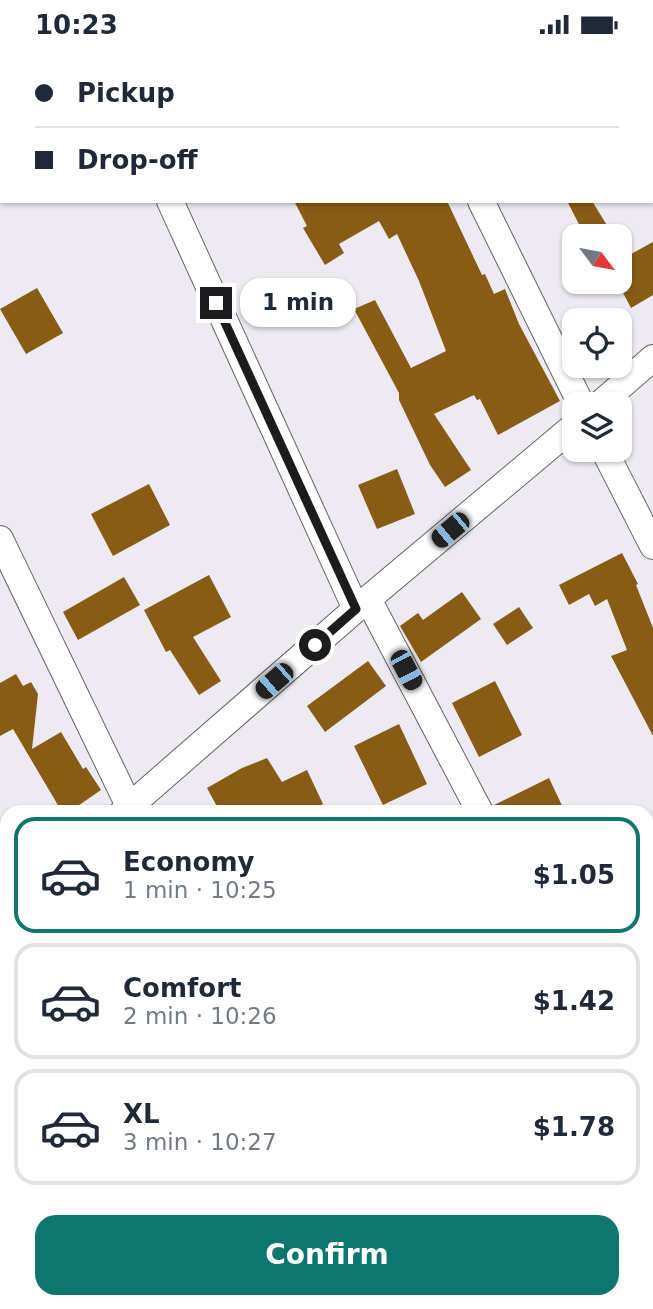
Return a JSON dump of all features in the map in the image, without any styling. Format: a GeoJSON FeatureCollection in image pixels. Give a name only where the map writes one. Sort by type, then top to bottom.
{"type":"FeatureCollection","features":[{"type":"Feature","properties":{"kind":"street"},"geometry":{"type":"LineString","coordinates":[[171,203],[362,604],[476,805]]}},
{"type":"Feature","properties":{"kind":"street"},"geometry":{"type":"LineString","coordinates":[[482,203],[575,392]]}},
{"type":"Feature","properties":{"kind":"street"},"geometry":{"type":"LineString","coordinates":[[614,392],[653,358]]}},
{"type":"Feature","properties":{"kind":"street"},"geometry":{"type":"LineString","coordinates":[[134,805],[362,604],[562,436]]}},
{"type":"Feature","properties":{"kind":"street"},"geometry":{"type":"LineString","coordinates":[[610,462],[653,546]]}},
{"type":"Feature","properties":{"kind":"street"},"geometry":{"type":"LineString","coordinates":[[0,540],[126,805]]}},
{"type":"Feature","properties":{"kind":"building"},"geometry":{"type":"Polygon","coordinates":[[[295,203],[448,203],[482,275],[485,274],[494,294],[505,289],[519,324],[560,401],[498,435],[480,399],[477,400],[474,395],[434,414],[471,470],[445,487],[430,465],[399,400],[399,393],[354,309],[375,300],[411,368],[446,351],[419,281],[397,234],[389,239],[379,221],[339,244],[344,253],[325,265],[303,228],[307,226],[295,203]]]}},
{"type":"Feature","properties":{"kind":"building"},"geometry":{"type":"Polygon","coordinates":[[[568,203],[593,203],[606,224],[579,224],[568,203]]]}},
{"type":"Feature","properties":{"kind":"building"},"geometry":{"type":"Polygon","coordinates":[[[653,242],[653,295],[631,308],[624,294],[632,294],[632,253],[653,242]]]}},
{"type":"Feature","properties":{"kind":"building"},"geometry":{"type":"Polygon","coordinates":[[[37,288],[63,333],[26,354],[0,309],[37,288]]]}},
{"type":"Feature","properties":{"kind":"building"},"geometry":{"type":"Polygon","coordinates":[[[397,469],[415,514],[377,529],[358,485],[397,469]]]}},
{"type":"Feature","properties":{"kind":"building"},"geometry":{"type":"Polygon","coordinates":[[[149,484],[170,525],[113,556],[91,514],[149,484]]]}},
{"type":"Feature","properties":{"kind":"building"},"geometry":{"type":"Polygon","coordinates":[[[622,553],[638,584],[636,585],[653,628],[653,736],[611,656],[627,650],[607,599],[595,606],[589,594],[569,605],[559,585],[622,553]]]}},
{"type":"Feature","properties":{"kind":"building"},"geometry":{"type":"Polygon","coordinates":[[[209,575],[231,617],[193,637],[221,681],[199,695],[170,650],[166,652],[144,610],[209,575]]]}},
{"type":"Feature","properties":{"kind":"building"},"geometry":{"type":"Polygon","coordinates":[[[124,577],[140,605],[78,640],[63,612],[124,577]]]}},
{"type":"Feature","properties":{"kind":"building"},"geometry":{"type":"Polygon","coordinates":[[[462,592],[481,619],[421,662],[400,626],[418,613],[423,620],[462,592]]]}},
{"type":"Feature","properties":{"kind":"building"},"geometry":{"type":"Polygon","coordinates":[[[519,607],[533,628],[507,645],[493,624],[519,607]]]}},
{"type":"Feature","properties":{"kind":"building"},"geometry":{"type":"Polygon","coordinates":[[[368,661],[386,686],[325,732],[307,706],[368,661]]]}},
{"type":"Feature","properties":{"kind":"building"},"geometry":{"type":"Polygon","coordinates":[[[16,674],[23,686],[31,682],[38,694],[32,749],[61,732],[83,769],[86,767],[101,790],[79,805],[58,805],[13,729],[0,736],[0,683],[16,674]]]}},
{"type":"Feature","properties":{"kind":"building"},"geometry":{"type":"Polygon","coordinates":[[[495,681],[522,735],[479,757],[452,703],[495,681]]]}},
{"type":"Feature","properties":{"kind":"building"},"geometry":{"type":"Polygon","coordinates":[[[399,724],[427,784],[383,805],[354,746],[399,724]]]}},
{"type":"Feature","properties":{"kind":"building"},"geometry":{"type":"Polygon","coordinates":[[[267,758],[282,782],[307,770],[323,804],[216,805],[207,788],[242,768],[267,758]]]}},
{"type":"Feature","properties":{"kind":"building"},"geometry":{"type":"Polygon","coordinates":[[[549,778],[562,805],[494,805],[549,778]]]}},
{"type":"Feature","properties":{"kind":"route"},"geometry":{"type":"LineString","coordinates":[[216,303],[356,609],[315,645]]}}]}
